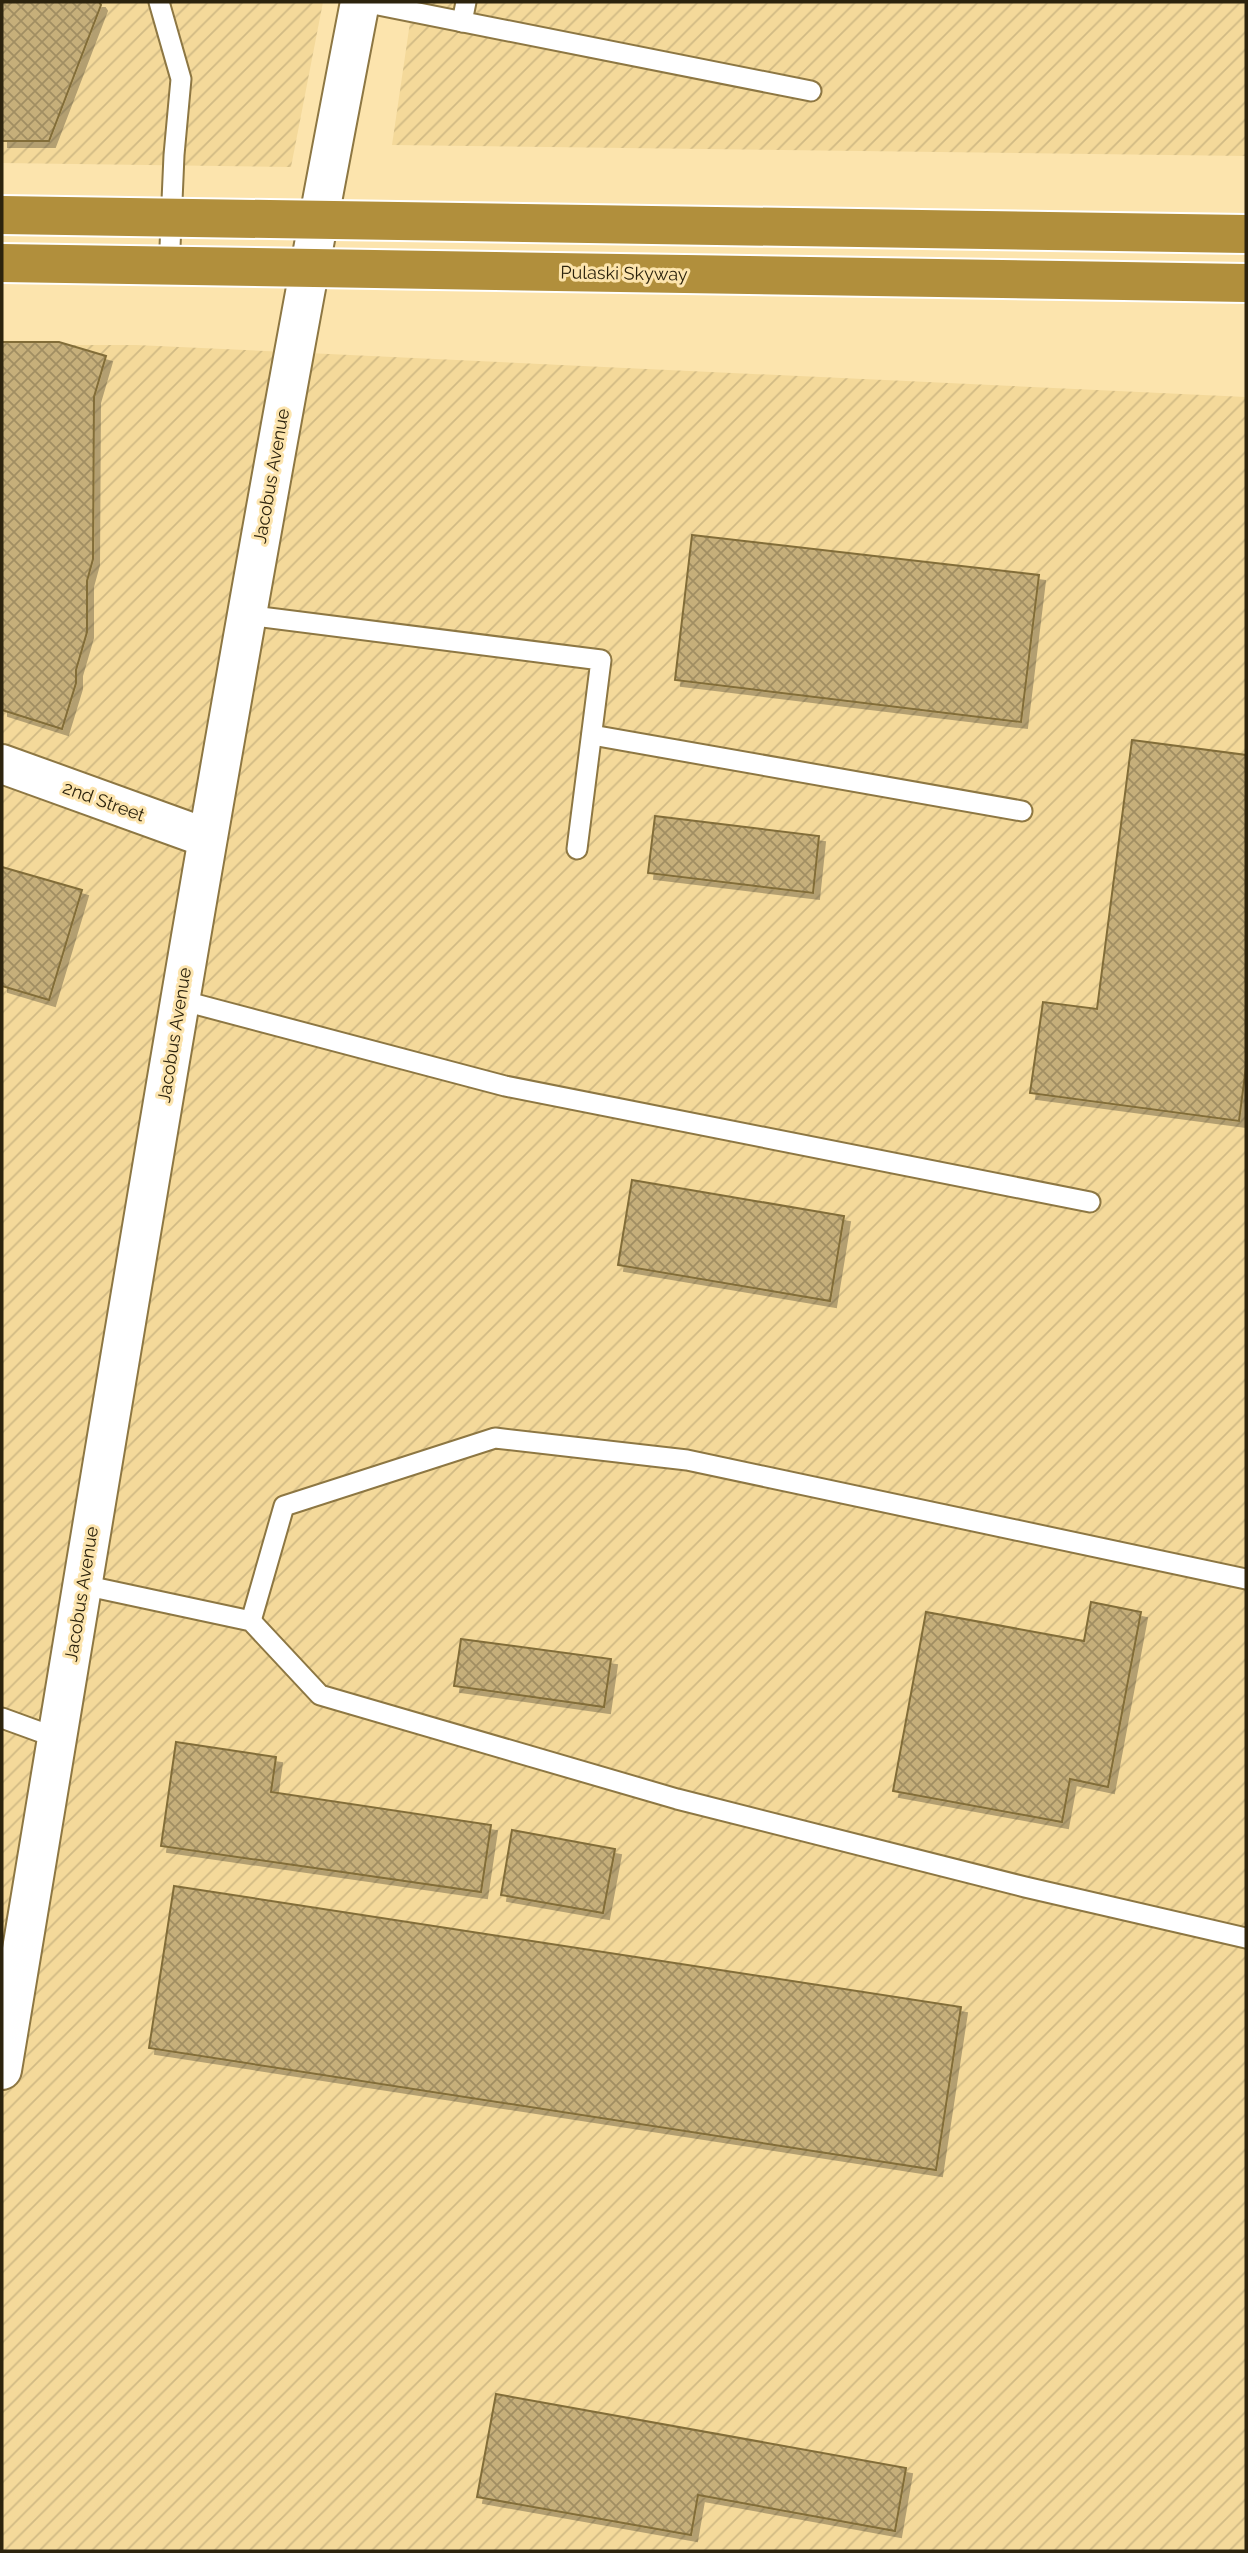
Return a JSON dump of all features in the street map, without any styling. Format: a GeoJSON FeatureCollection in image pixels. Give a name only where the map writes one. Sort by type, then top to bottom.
{"type":"FeatureCollection","features":[{"type":"Feature","properties":{"kind":"highway"},"geometry":{"type":"LineString","coordinates":[[2,215],[1246,234]]}},
{"type":"Feature","properties":{"kind":"highway","name":"Pulaski Skyway"},"geometry":{"type":"LineString","coordinates":[[2,263],[1246,284]]}},
{"type":"Feature","properties":{"kind":"street","name":"Jacobus Avenue"},"geometry":{"type":"LineString","coordinates":[[2,2070],[207,838],[301,305],[362,2]]}},
{"type":"Feature","properties":{"kind":"street","name":"2nd Street"},"geometry":{"type":"LineString","coordinates":[[2,764],[207,838]]}},
{"type":"Feature","properties":{"kind":"lane"},"geometry":{"type":"LineString","coordinates":[[159,2],[181,79],[174,155],[169,275]]}},
{"type":"Feature","properties":{"kind":"lane"},"geometry":{"type":"LineString","coordinates":[[362,2],[811,91]]}},
{"type":"Feature","properties":{"kind":"lane"},"geometry":{"type":"LineString","coordinates":[[462,22],[466,2]]}},
{"type":"Feature","properties":{"kind":"lane"},"geometry":{"type":"LineString","coordinates":[[246,615],[601,660],[577,849]]}},
{"type":"Feature","properties":{"kind":"lane"},"geometry":{"type":"LineString","coordinates":[[592,734],[1022,811]]}},
{"type":"Feature","properties":{"kind":"lane"},"geometry":{"type":"LineString","coordinates":[[180,1000],[505,1086],[1090,1202]]}},
{"type":"Feature","properties":{"kind":"lane"},"geometry":{"type":"LineString","coordinates":[[251,1621],[284,1506],[495,1438],[687,1460],[1246,1579]]}},
{"type":"Feature","properties":{"kind":"lane"},"geometry":{"type":"LineString","coordinates":[[83,1585],[251,1621],[320,1695],[677,1799],[1025,1887],[1246,1938]]}},
{"type":"Feature","properties":{"kind":"lane"},"geometry":{"type":"LineString","coordinates":[[2,1718],[57,1738]]}},
{"type":"Feature","properties":{"kind":"shaded area"},"geometry":{"type":"Polygon","coordinates":[[[2,2],[323,2],[291,167],[2,163],[2,2]]]}},
{"type":"Feature","properties":{"kind":"shaded area"},"geometry":{"type":"Polygon","coordinates":[[[413,2],[1246,2],[1246,156],[392,145],[413,2]]]}},
{"type":"Feature","properties":{"kind":"shaded area"},"geometry":{"type":"Polygon","coordinates":[[[2,345],[136,345],[1246,397],[1246,2551],[2,2551],[2,345]]]}},
{"type":"Feature","properties":{"kind":"building"},"geometry":{"type":"Polygon","coordinates":[[[2,2],[99,2],[101,5],[49,141],[2,141],[2,2]]]}},
{"type":"Feature","properties":{"kind":"building"},"geometry":{"type":"Polygon","coordinates":[[[2,342],[59,342],[106,356],[94,397],[93,559],[87,581],[87,632],[62,729],[2,710],[2,342]]]}},
{"type":"Feature","properties":{"kind":"building"},"geometry":{"type":"Polygon","coordinates":[[[692,535],[1039,575],[1021,722],[675,680],[692,535]]]}},
{"type":"Feature","properties":{"kind":"building"},"geometry":{"type":"Polygon","coordinates":[[[1132,740],[1246,755],[1246,1067],[1239,1121],[1030,1093],[1043,1002],[1097,1009],[1132,740]]]}},
{"type":"Feature","properties":{"kind":"building"},"geometry":{"type":"Polygon","coordinates":[[[655,816],[819,836],[813,893],[648,873],[655,816]]]}},
{"type":"Feature","properties":{"kind":"building"},"geometry":{"type":"Polygon","coordinates":[[[2,867],[82,890],[49,1000],[2,986],[2,867]]]}},
{"type":"Feature","properties":{"kind":"building"},"geometry":{"type":"Polygon","coordinates":[[[632,1180],[844,1216],[830,1301],[618,1265],[632,1180]]]}},
{"type":"Feature","properties":{"kind":"building"},"geometry":{"type":"Polygon","coordinates":[[[1091,1602],[1141,1612],[1108,1787],[1070,1779],[1062,1822],[893,1791],[926,1612],[1084,1641],[1091,1602]]]}},
{"type":"Feature","properties":{"kind":"building"},"geometry":{"type":"Polygon","coordinates":[[[461,1639],[611,1659],[604,1707],[454,1686],[461,1639]]]}},
{"type":"Feature","properties":{"kind":"building"},"geometry":{"type":"Polygon","coordinates":[[[176,1742],[276,1757],[271,1792],[491,1825],[481,1892],[161,1846],[176,1742]]]}},
{"type":"Feature","properties":{"kind":"building"},"geometry":{"type":"Polygon","coordinates":[[[512,1830],[615,1849],[603,1913],[501,1895],[512,1830]]]}},
{"type":"Feature","properties":{"kind":"building"},"geometry":{"type":"Polygon","coordinates":[[[174,1886],[961,2007],[936,2170],[149,2048],[174,1886]]]}},
{"type":"Feature","properties":{"kind":"building"},"geometry":{"type":"Polygon","coordinates":[[[496,2394],[906,2468],[895,2531],[698,2495],[691,2535],[477,2497],[496,2394]]]}}]}
